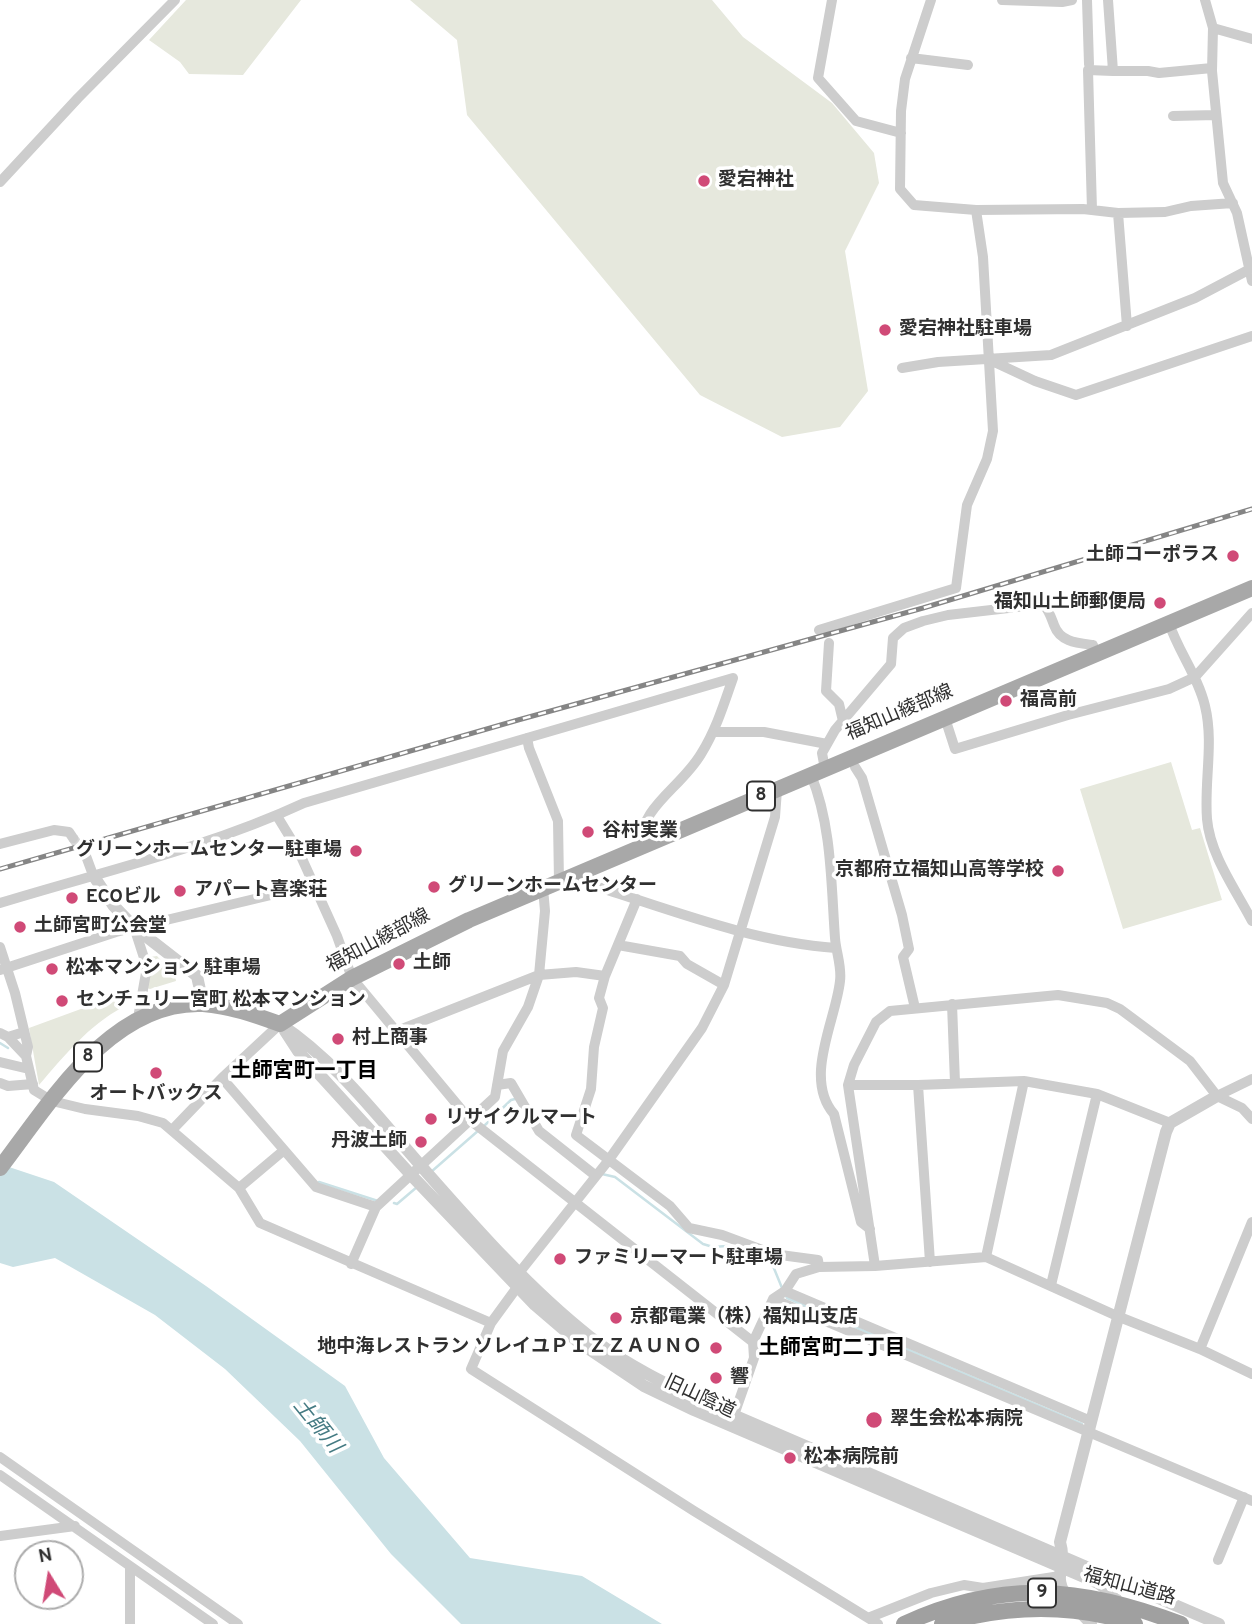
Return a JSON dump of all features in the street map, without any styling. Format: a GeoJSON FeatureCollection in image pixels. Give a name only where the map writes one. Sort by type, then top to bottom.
{"type":"FeatureCollection","features":[{"type":"Feature","properties":{"kind":"highway","name":"福知山道路"},"geometry":{"type":"LineString","coordinates":[[904,1624],[973,1600],[1006,1594],[1043,1593],[1082,1595],[1126,1605],[1181,1624]]}},
{"type":"Feature","properties":{"kind":"highway","name":"福知山道路"},"geometry":{"type":"LineString","coordinates":[[942,1624],[1008,1609],[1043,1609],[1081,1610],[1133,1624]]}},
{"type":"Feature","properties":{"kind":"main road","name":"福知山綾部線"},"geometry":{"type":"LineString","coordinates":[[280,1024],[352,978],[469,920],[1252,588]]}},
{"type":"Feature","properties":{"kind":"main road","name":"8"},"geometry":{"type":"LineString","coordinates":[[0,1168],[89,1057],[138,1018],[163,1009],[203,1004],[253,1014],[280,1024]]}},
{"type":"Feature","properties":{"kind":"street"},"geometry":{"type":"LineString","coordinates":[[0,181],[174,0]]}},
{"type":"Feature","properties":{"kind":"street"},"geometry":{"type":"LineString","coordinates":[[832,0],[818,78],[856,121],[901,133]]}},
{"type":"Feature","properties":{"kind":"street"},"geometry":{"type":"LineString","coordinates":[[931,0],[905,79],[900,189],[914,205],[976,210],[1050,208],[1118,213],[1165,212],[1191,206],[1233,204]]}},
{"type":"Feature","properties":{"kind":"street"},"geometry":{"type":"LineString","coordinates":[[1002,0],[1072,0]]}},
{"type":"Feature","properties":{"kind":"street"},"geometry":{"type":"LineString","coordinates":[[1087,0],[1089,64]]}},
{"type":"Feature","properties":{"kind":"street"},"geometry":{"type":"LineString","coordinates":[[1108,0],[1113,71]]}},
{"type":"Feature","properties":{"kind":"street"},"geometry":{"type":"LineString","coordinates":[[1205,0],[1213,28],[1212,68],[1223,183],[1237,213],[1252,281]]}},
{"type":"Feature","properties":{"kind":"street"},"geometry":{"type":"LineString","coordinates":[[1213,28],[1252,39]]}},
{"type":"Feature","properties":{"kind":"street"},"geometry":{"type":"LineString","coordinates":[[911,58],[968,65]]}},
{"type":"Feature","properties":{"kind":"street"},"geometry":{"type":"LineString","coordinates":[[1092,210],[1088,70],[1159,73],[1212,68]]}},
{"type":"Feature","properties":{"kind":"street"},"geometry":{"type":"LineString","coordinates":[[1172,116],[1216,115]]}},
{"type":"Feature","properties":{"kind":"street"},"geometry":{"type":"LineString","coordinates":[[819,629],[956,588],[967,505],[986,459],[993,431],[983,257],[976,210]]}},
{"type":"Feature","properties":{"kind":"street"},"geometry":{"type":"LineString","coordinates":[[1118,213],[1127,326]]}},
{"type":"Feature","properties":{"kind":"street"},"geometry":{"type":"LineString","coordinates":[[902,368],[937,362],[1051,355],[1195,298],[1250,269]]}},
{"type":"Feature","properties":{"kind":"street"},"geometry":{"type":"LineString","coordinates":[[990,360],[1035,381],[1076,395],[1252,336]]}},
{"type":"Feature","properties":{"kind":"street"},"geometry":{"type":"LineString","coordinates":[[870,1229],[861,1222],[834,1114],[825,1104],[822,1077],[825,1037],[841,979],[818,772],[822,753],[843,721],[891,664],[893,638],[904,628],[923,621],[948,615],[1043,604],[1048,608],[1059,635],[1066,640],[1093,645],[1097,654]]}},
{"type":"Feature","properties":{"kind":"street"},"geometry":{"type":"LineString","coordinates":[[945,718],[955,749],[1068,715],[1169,689],[1195,677],[1252,613]]}},
{"type":"Feature","properties":{"kind":"street"},"geometry":{"type":"LineString","coordinates":[[1168,622],[1195,677],[1205,707],[1209,747],[1207,819],[1223,869],[1252,921]]}},
{"type":"Feature","properties":{"kind":"street"},"geometry":{"type":"LineString","coordinates":[[829,643],[826,691],[839,704],[843,721]]}},
{"type":"Feature","properties":{"kind":"street"},"geometry":{"type":"LineString","coordinates":[[0,903],[111,872],[277,816],[304,803],[733,678],[715,732],[699,758],[673,789],[651,809],[639,832],[639,848]]}},
{"type":"Feature","properties":{"kind":"street"},"geometry":{"type":"LineString","coordinates":[[715,732],[764,732],[827,744]]}},
{"type":"Feature","properties":{"kind":"street"},"geometry":{"type":"LineString","coordinates":[[527,737],[528,748],[558,821],[559,882]]}},
{"type":"Feature","properties":{"kind":"street"},"geometry":{"type":"LineString","coordinates":[[855,767],[862,778],[902,915],[909,949],[903,957],[915,1008]]}},
{"type":"Feature","properties":{"kind":"street"},"geometry":{"type":"LineString","coordinates":[[776,790],[775,817],[724,985],[702,1028],[608,1161],[519,1279],[491,1323],[471,1369],[873,1621],[931,1593],[964,1586],[983,1588],[1062,1567]]}},
{"type":"Feature","properties":{"kind":"street"},"geometry":{"type":"LineString","coordinates":[[277,816],[299,852],[337,936],[352,978],[470,1120],[753,1342]]}},
{"type":"Feature","properties":{"kind":"street"},"geometry":{"type":"LineString","coordinates":[[0,844],[54,830],[69,832],[73,838]]}},
{"type":"Feature","properties":{"kind":"street"},"geometry":{"type":"LineString","coordinates":[[86,856],[93,875],[113,905],[134,927],[197,976],[203,1004]]}},
{"type":"Feature","properties":{"kind":"street"},"geometry":{"type":"LineString","coordinates":[[584,871],[587,881],[595,886],[740,932],[774,941],[836,948]]}},
{"type":"Feature","properties":{"kind":"street"},"geometry":{"type":"LineString","coordinates":[[3,969],[134,927],[313,885]]}},
{"type":"Feature","properties":{"kind":"street"},"geometry":{"type":"LineString","coordinates":[[351,1264],[376,1207],[495,1097],[503,1051],[528,1007],[539,975],[545,911],[543,888]]}},
{"type":"Feature","properties":{"kind":"street"},"geometry":{"type":"LineString","coordinates":[[637,899],[605,976],[599,998],[603,1008],[594,1046],[591,1089],[576,1135],[670,1206],[689,1228],[722,1235],[773,1254],[818,1260],[819,1267]]}},
{"type":"Feature","properties":{"kind":"street"},"geometry":{"type":"LineString","coordinates":[[134,927],[146,967],[138,1018]]}},
{"type":"Feature","properties":{"kind":"street"},"geometry":{"type":"LineString","coordinates":[[618,945],[680,956],[687,964],[724,985]]}},
{"type":"Feature","properties":{"kind":"street"},"geometry":{"type":"LineString","coordinates":[[0,947],[3,969],[15,993],[28,1047],[26,1056],[34,1090],[50,1104],[138,1116],[163,1123],[239,1188],[260,1223],[491,1323]]}},
{"type":"Feature","properties":{"kind":"street"},"geometry":{"type":"LineString","coordinates":[[397,1031],[539,975],[576,972],[605,976]]}},
{"type":"Feature","properties":{"kind":"street"},"geometry":{"type":"LineString","coordinates":[[875,1266],[848,1085],[854,1065],[876,1022],[890,1011],[1058,995],[1107,1003],[1120,1009],[1190,1061],[1217,1096],[1242,1108],[1252,1119]]}},
{"type":"Feature","properties":{"kind":"street"},"geometry":{"type":"LineString","coordinates":[[952,1004],[955,1083]]}},
{"type":"Feature","properties":{"kind":"street"},"geometry":{"type":"LineString","coordinates":[[173,1129],[280,1024],[298,1051],[417,1171],[577,1341],[644,1386],[694,1410],[1098,1583],[1113,1594],[1133,1624]]}},
{"type":"Feature","properties":{"kind":"street"},"geometry":{"type":"LineString","coordinates":[[4,1035],[24,1032]]}},
{"type":"Feature","properties":{"kind":"street"},"geometry":{"type":"LineString","coordinates":[[4,1035],[26,1056]]}},
{"type":"Feature","properties":{"kind":"street"},"geometry":{"type":"LineString","coordinates":[[0,1062],[29,1069]]}},
{"type":"Feature","properties":{"kind":"street"},"geometry":{"type":"LineString","coordinates":[[222,1078],[316,1187],[376,1207]]}},
{"type":"Feature","properties":{"kind":"street"},"geometry":{"type":"LineString","coordinates":[[1091,1624],[1062,1590],[1060,1542],[1116,1317],[1170,1123],[1252,1079]]}},
{"type":"Feature","properties":{"kind":"street"},"geometry":{"type":"LineString","coordinates":[[848,1085],[1024,1081],[1097,1094],[1170,1123]]}},
{"type":"Feature","properties":{"kind":"street"},"geometry":{"type":"LineString","coordinates":[[986,1257],[1024,1081]]}},
{"type":"Feature","properties":{"kind":"street"},"geometry":{"type":"LineString","coordinates":[[0,1083],[8,1086],[33,1084]]}},
{"type":"Feature","properties":{"kind":"street"},"geometry":{"type":"LineString","coordinates":[[497,1084],[511,1083],[539,1131],[596,1177]]}},
{"type":"Feature","properties":{"kind":"street"},"geometry":{"type":"LineString","coordinates":[[918,1085],[930,1262]]}},
{"type":"Feature","properties":{"kind":"street"},"geometry":{"type":"LineString","coordinates":[[1051,1285],[1097,1094]]}},
{"type":"Feature","properties":{"kind":"street"},"geometry":{"type":"LineString","coordinates":[[239,1188],[283,1151]]}},
{"type":"Feature","properties":{"kind":"street"},"geometry":{"type":"LineString","coordinates":[[1200,1349],[1252,1222]]}},
{"type":"Feature","properties":{"kind":"street"},"geometry":{"type":"LineString","coordinates":[[734,1415],[754,1357],[753,1342],[773,1299],[785,1291],[796,1274],[819,1267],[875,1266],[986,1257],[1116,1317],[1200,1349],[1252,1374]]}},
{"type":"Feature","properties":{"kind":"street","name":"旧山陰道"},"geometry":{"type":"LineString","coordinates":[[519,1279],[590,1337],[648,1375],[1062,1567],[1219,1624]]}},
{"type":"Feature","properties":{"kind":"street"},"geometry":{"type":"LineString","coordinates":[[785,1291],[1248,1499],[1218,1560]]}},
{"type":"Feature","properties":{"kind":"street"},"geometry":{"type":"LineString","coordinates":[[773,1299],[1089,1427]]}},
{"type":"Feature","properties":{"kind":"street"},"geometry":{"type":"LineString","coordinates":[[0,1457],[238,1624]]}},
{"type":"Feature","properties":{"kind":"street"},"geometry":{"type":"LineString","coordinates":[[0,1475],[213,1624]]}},
{"type":"Feature","properties":{"kind":"street"},"geometry":{"type":"LineString","coordinates":[[0,1536],[75,1527]]}},
{"type":"Feature","properties":{"kind":"street"},"geometry":{"type":"LineString","coordinates":[[130,1566],[130,1624]]}},
{"type":"Feature","properties":{"kind":"shaded area"},"geometry":{"type":"Polygon","coordinates":[[[186,0],[301,0],[243,75],[189,74],[180,62],[149,40],[186,0]]]}},
{"type":"Feature","properties":{"kind":"shaded area","name":"愛宕神社"},"geometry":{"type":"Polygon","coordinates":[[[410,0],[712,0],[743,37],[832,103],[874,153],[879,183],[845,251],[868,391],[840,427],[782,437],[700,395],[467,115],[457,40],[410,0]]]}},
{"type":"Feature","properties":{"kind":"shaded area"},"geometry":{"type":"Polygon","coordinates":[[[1171,762],[1192,830],[1200,828],[1222,900],[1123,929],[1080,789],[1171,762]]]}},
{"type":"Feature","properties":{"kind":"shaded area"},"geometry":{"type":"Polygon","coordinates":[[[157,956],[175,976],[176,981],[150,989],[147,988],[150,957],[157,956]]]}},
{"type":"Feature","properties":{"kind":"shaded area"},"geometry":{"type":"Polygon","coordinates":[[[119,995],[123,1007],[88,1032],[39,1085],[29,1028],[119,995]]]}},
{"type":"Feature","properties":{"kind":"water","name":"土師川"},"geometry":{"type":"Polygon","coordinates":[[[0,1164],[54,1182],[345,1386],[384,1458],[470,1558],[582,1576],[662,1624],[461,1624],[391,1554],[300,1441],[225,1369],[155,1315],[55,1258],[13,1267],[0,1263],[0,1164]]]}},
{"type":"Feature","properties":{"kind":"waterway"},"geometry":{"type":"LineString","coordinates":[[0,1043],[8,1048]]}},
{"type":"Feature","properties":{"kind":"waterway"},"geometry":{"type":"LineString","coordinates":[[484,1126],[515,1099]]}},
{"type":"Feature","properties":{"kind":"waterway"},"geometry":{"type":"LineString","coordinates":[[431,1172],[479,1130]]}},
{"type":"Feature","properties":{"kind":"waterway"},"geometry":{"type":"LineString","coordinates":[[602,1174],[615,1177],[703,1244],[713,1247],[727,1246],[771,1261],[782,1288]]}},
{"type":"Feature","properties":{"kind":"waterway"},"geometry":{"type":"LineString","coordinates":[[319,1182],[378,1201]]}},
{"type":"Feature","properties":{"kind":"waterway"},"geometry":{"type":"LineString","coordinates":[[394,1203],[397,1204],[417,1187]]}},
{"type":"Feature","properties":{"kind":"waterway"},"geometry":{"type":"LineString","coordinates":[[785,1294],[787,1298],[1082,1424]]}},
{"type":"Feature","properties":{"kind":"tunnel"},"geometry":{"type":"LineString","coordinates":[[73,838],[86,856]]}},
{"type":"Feature","properties":{"kind":"railway"},"geometry":{"type":"LineString","coordinates":[[0,869],[518,720],[923,608],[1252,509]]}},
{"type":"Feature","properties":{"kind":"place","name":"愛宕神社"},"geometry":{"type":"Point","coordinates":[704,181]}},
{"type":"Feature","properties":{"kind":"place","name":"愛宕神社駐車場"},"geometry":{"type":"Point","coordinates":[885,330]}},
{"type":"Feature","properties":{"kind":"place","name":"土師コーポラス"},"geometry":{"type":"Point","coordinates":[1233,556]}},
{"type":"Feature","properties":{"kind":"place","name":"福知山土師郵便局"},"geometry":{"type":"Point","coordinates":[1160,603]}},
{"type":"Feature","properties":{"kind":"place","name":"福高前"},"geometry":{"type":"Point","coordinates":[1006,701]}},
{"type":"Feature","properties":{"kind":"place","name":"谷村実業"},"geometry":{"type":"Point","coordinates":[588,832]}},
{"type":"Feature","properties":{"kind":"place","name":"グリーンホームセンター駐車場"},"geometry":{"type":"Point","coordinates":[356,851]}},
{"type":"Feature","properties":{"kind":"place","name":"京都府立福知山高等学校"},"geometry":{"type":"Point","coordinates":[1058,871]}},
{"type":"Feature","properties":{"kind":"place","name":"グリーンホームセンター"},"geometry":{"type":"Point","coordinates":[434,887]}},
{"type":"Feature","properties":{"kind":"place","name":"アパート喜楽荘"},"geometry":{"type":"Point","coordinates":[180,891]}},
{"type":"Feature","properties":{"kind":"place","name":"ECOビル"},"geometry":{"type":"Point","coordinates":[72,898]}},
{"type":"Feature","properties":{"kind":"place","name":"土師宮町公会堂"},"geometry":{"type":"Point","coordinates":[20,927]}},
{"type":"Feature","properties":{"kind":"place","name":"土師"},"geometry":{"type":"Point","coordinates":[399,964]}},
{"type":"Feature","properties":{"kind":"place","name":"松本マンション 駐車場"},"geometry":{"type":"Point","coordinates":[52,969]}},
{"type":"Feature","properties":{"kind":"place","name":"センチュリー宮町 松本マンション"},"geometry":{"type":"Point","coordinates":[62,1001]}},
{"type":"Feature","properties":{"kind":"place","name":"村上商事"},"geometry":{"type":"Point","coordinates":[338,1039]}},
{"type":"Feature","properties":{"kind":"place","name":"オートバックス"},"geometry":{"type":"Point","coordinates":[156,1073]}},
{"type":"Feature","properties":{"kind":"place","name":"リサイクルマート"},"geometry":{"type":"Point","coordinates":[431,1119]}},
{"type":"Feature","properties":{"kind":"place","name":"丹波土師"},"geometry":{"type":"Point","coordinates":[421,1142]}},
{"type":"Feature","properties":{"kind":"place","name":"ファミリーマート駐車場"},"geometry":{"type":"Point","coordinates":[560,1259]}},
{"type":"Feature","properties":{"kind":"place","name":"京都電業（株）福知山支店"},"geometry":{"type":"Point","coordinates":[616,1318]}},
{"type":"Feature","properties":{"kind":"place","name":"地中海レストラン ソレイユＰＩＺＺＡＵＮＯ"},"geometry":{"type":"Point","coordinates":[716,1348]}},
{"type":"Feature","properties":{"kind":"place","name":"響"},"geometry":{"type":"Point","coordinates":[716,1378]}},
{"type":"Feature","properties":{"kind":"place","name":"翠生会松本病院"},"geometry":{"type":"Point","coordinates":[874,1420]}},
{"type":"Feature","properties":{"kind":"place","name":"松本病院前"},"geometry":{"type":"Point","coordinates":[790,1458]}},
{"type":"Feature","properties":{"kind":"district","name":"土師宮町一丁目"},"geometry":{"type":"Point","coordinates":[304,1073]}},
{"type":"Feature","properties":{"kind":"district","name":"土師宮町二丁目"},"geometry":{"type":"Point","coordinates":[832,1350]}}]}
